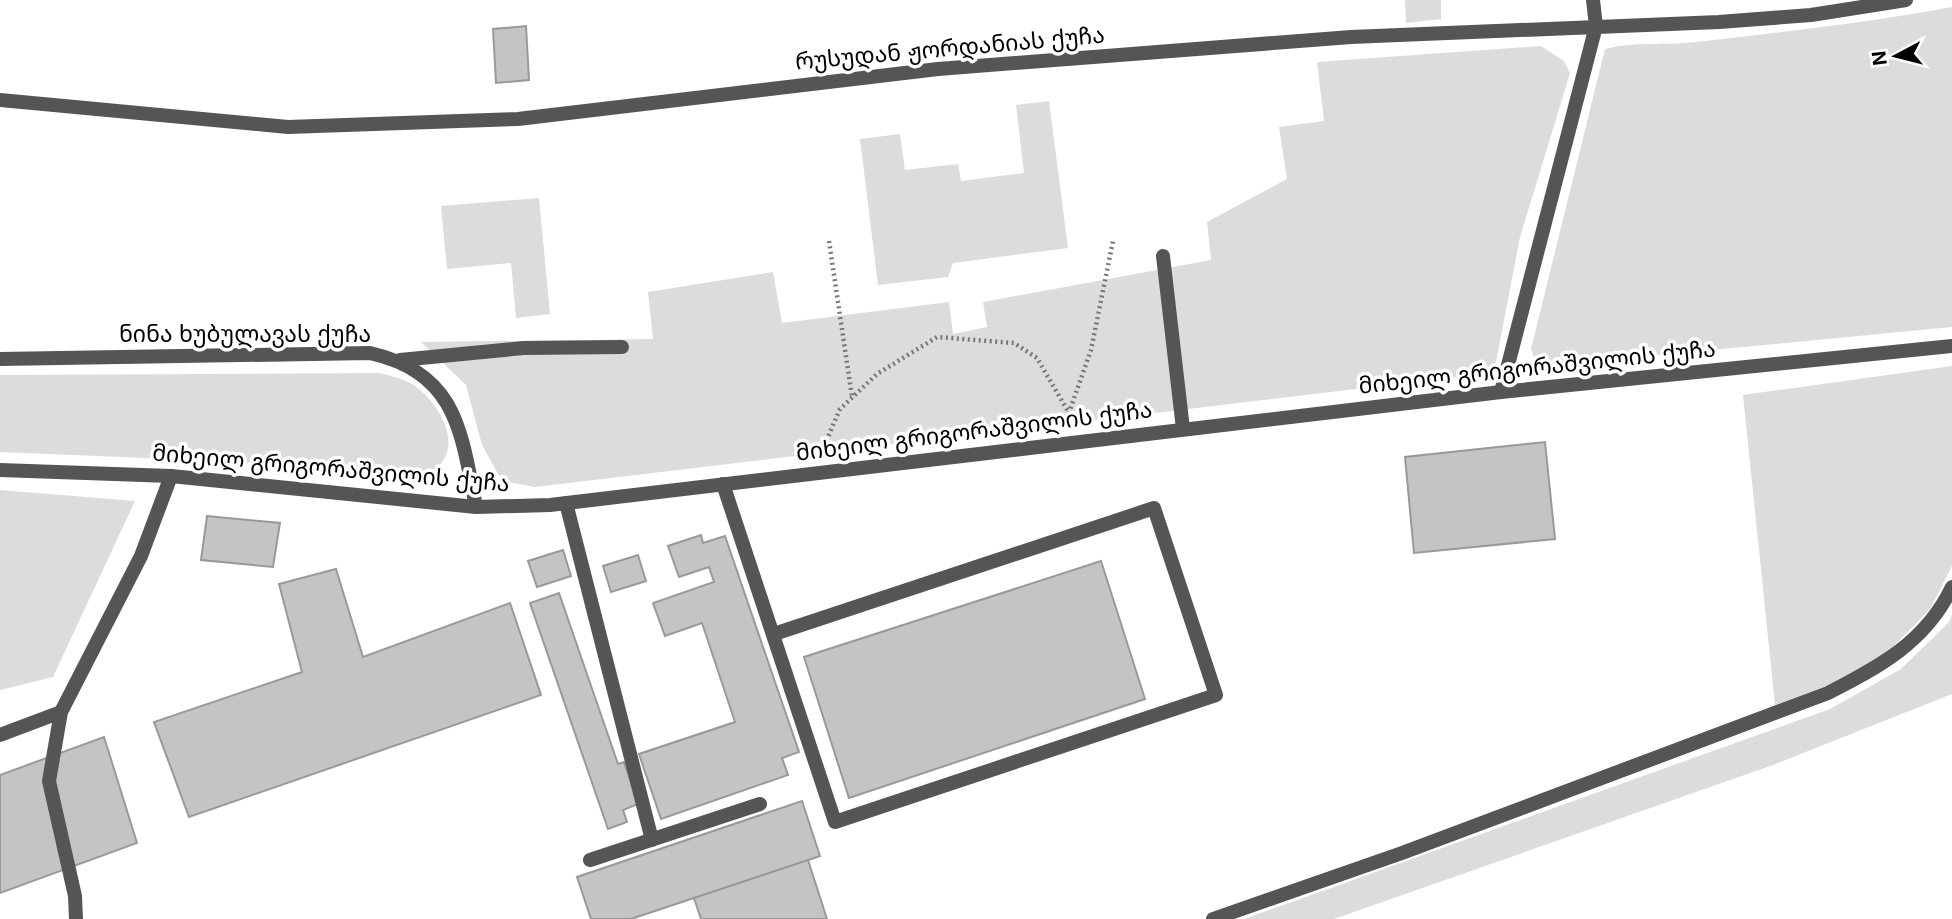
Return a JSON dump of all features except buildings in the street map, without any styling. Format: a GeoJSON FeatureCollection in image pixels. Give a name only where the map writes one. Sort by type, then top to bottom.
{"type":"FeatureCollection","features":[{"type":"Feature","properties":{"kind":"street"},"geometry":{"type":"LineString","coordinates":[[1501,392],[1596,26],[1593,0]]}},
{"type":"Feature","properties":{"kind":"street","name":"რუსუდან ჟორდანიას ქუჩა"},"geometry":{"type":"LineString","coordinates":[[0,100],[288,127],[519,119],[938,69],[1351,37],[1719,22],[1811,15],[1906,0]]}},
{"type":"Feature","properties":{"kind":"street"},"geometry":{"type":"LineString","coordinates":[[1163,256],[1183,429]]}},
{"type":"Feature","properties":{"kind":"street","name":"მიხეილ გრიგორაშვილის ქუჩა"},"geometry":{"type":"LineString","coordinates":[[0,470],[170,476],[476,507],[566,503],[1501,392],[1952,346]]}},
{"type":"Feature","properties":{"kind":"street"},"geometry":{"type":"LineString","coordinates":[[400,360],[524,348],[622,347]]}},
{"type":"Feature","properties":{"kind":"street","name":"ნინა ხუბულავას ქუჩა"},"geometry":{"type":"LineString","coordinates":[[0,359],[370,353],[400,360],[428,380],[447,402],[460,425],[476,507]]}},
{"type":"Feature","properties":{"kind":"street"},"geometry":{"type":"LineString","coordinates":[[76,919],[75,896],[49,781],[61,712],[141,556],[170,476]]}},
{"type":"Feature","properties":{"kind":"street"},"geometry":{"type":"LineString","coordinates":[[723,484],[835,822],[1216,695],[1154,508],[774,634]]}},
{"type":"Feature","properties":{"kind":"street"},"geometry":{"type":"LineString","coordinates":[[566,503],[652,840]]}},
{"type":"Feature","properties":{"kind":"street"},"geometry":{"type":"LineString","coordinates":[[1213,919],[1402,853],[1828,693],[1887,663],[1940,612],[1952,587]]}},
{"type":"Feature","properties":{"kind":"street"},"geometry":{"type":"LineString","coordinates":[[0,735],[61,712]]}},
{"type":"Feature","properties":{"kind":"street"},"geometry":{"type":"LineString","coordinates":[[590,860],[760,804]]}},
{"type":"Feature","properties":{"kind":"path"},"geometry":{"type":"LineString","coordinates":[[829,241],[852,398]]}},
{"type":"Feature","properties":{"kind":"path"},"geometry":{"type":"LineString","coordinates":[[1058,444],[1091,350],[1114,241]]}},
{"type":"Feature","properties":{"kind":"path"},"geometry":{"type":"LineString","coordinates":[[813,473],[841,409],[877,374],[937,337],[1014,343],[1037,358],[1069,413]]}},
{"type":"Feature","properties":{"kind":"shaded area"},"geometry":{"type":"Polygon","coordinates":[[[1405,0],[1441,0],[1441,19],[1406,23],[1405,0]]]}},
{"type":"Feature","properties":{"kind":"shaded area"},"geometry":{"type":"Polygon","coordinates":[[[1952,7],[1952,327],[1555,365],[1535,360],[1531,349],[1605,49],[1792,31],[1952,7]]]}},
{"type":"Feature","properties":{"kind":"shaded area"},"geometry":{"type":"Polygon","coordinates":[[[1541,46],[1564,61],[1570,73],[1520,237],[1496,362],[1482,374],[535,487],[502,481],[482,445],[466,385],[421,342],[653,339],[648,292],[773,272],[782,323],[949,302],[953,334],[987,327],[983,302],[1211,260],[1207,222],[1287,179],[1279,127],[1324,121],[1317,62],[1541,46]]]}},
{"type":"Feature","properties":{"kind":"shaded area"},"geometry":{"type":"Polygon","coordinates":[[[1049,101],[1068,248],[953,263],[948,277],[878,285],[860,139],[900,134],[905,170],[958,164],[961,181],[1024,173],[1016,105],[1049,101]]]}},
{"type":"Feature","properties":{"kind":"shaded area"},"geometry":{"type":"Polygon","coordinates":[[[539,198],[550,314],[516,318],[511,263],[447,269],[441,206],[539,198]]]}},
{"type":"Feature","properties":{"kind":"shaded area"},"geometry":{"type":"Polygon","coordinates":[[[1952,366],[1952,566],[1930,609],[1884,656],[1826,686],[1775,705],[1743,395],[1952,366]]]}},
{"type":"Feature","properties":{"kind":"shaded area"},"geometry":{"type":"Polygon","coordinates":[[[381,373],[412,384],[428,398],[442,417],[448,449],[444,459],[434,469],[411,476],[240,462],[0,452],[0,375],[381,373]]]}},
{"type":"Feature","properties":{"kind":"shaded area"},"geometry":{"type":"Polygon","coordinates":[[[0,490],[135,501],[53,677],[0,690],[0,490]]]}},
{"type":"Feature","properties":{"kind":"shaded area"},"geometry":{"type":"Polygon","coordinates":[[[1952,615],[1952,694],[1773,765],[1334,919],[1244,919],[1830,709],[1901,669],[1949,622],[1952,615]]]}}]}
